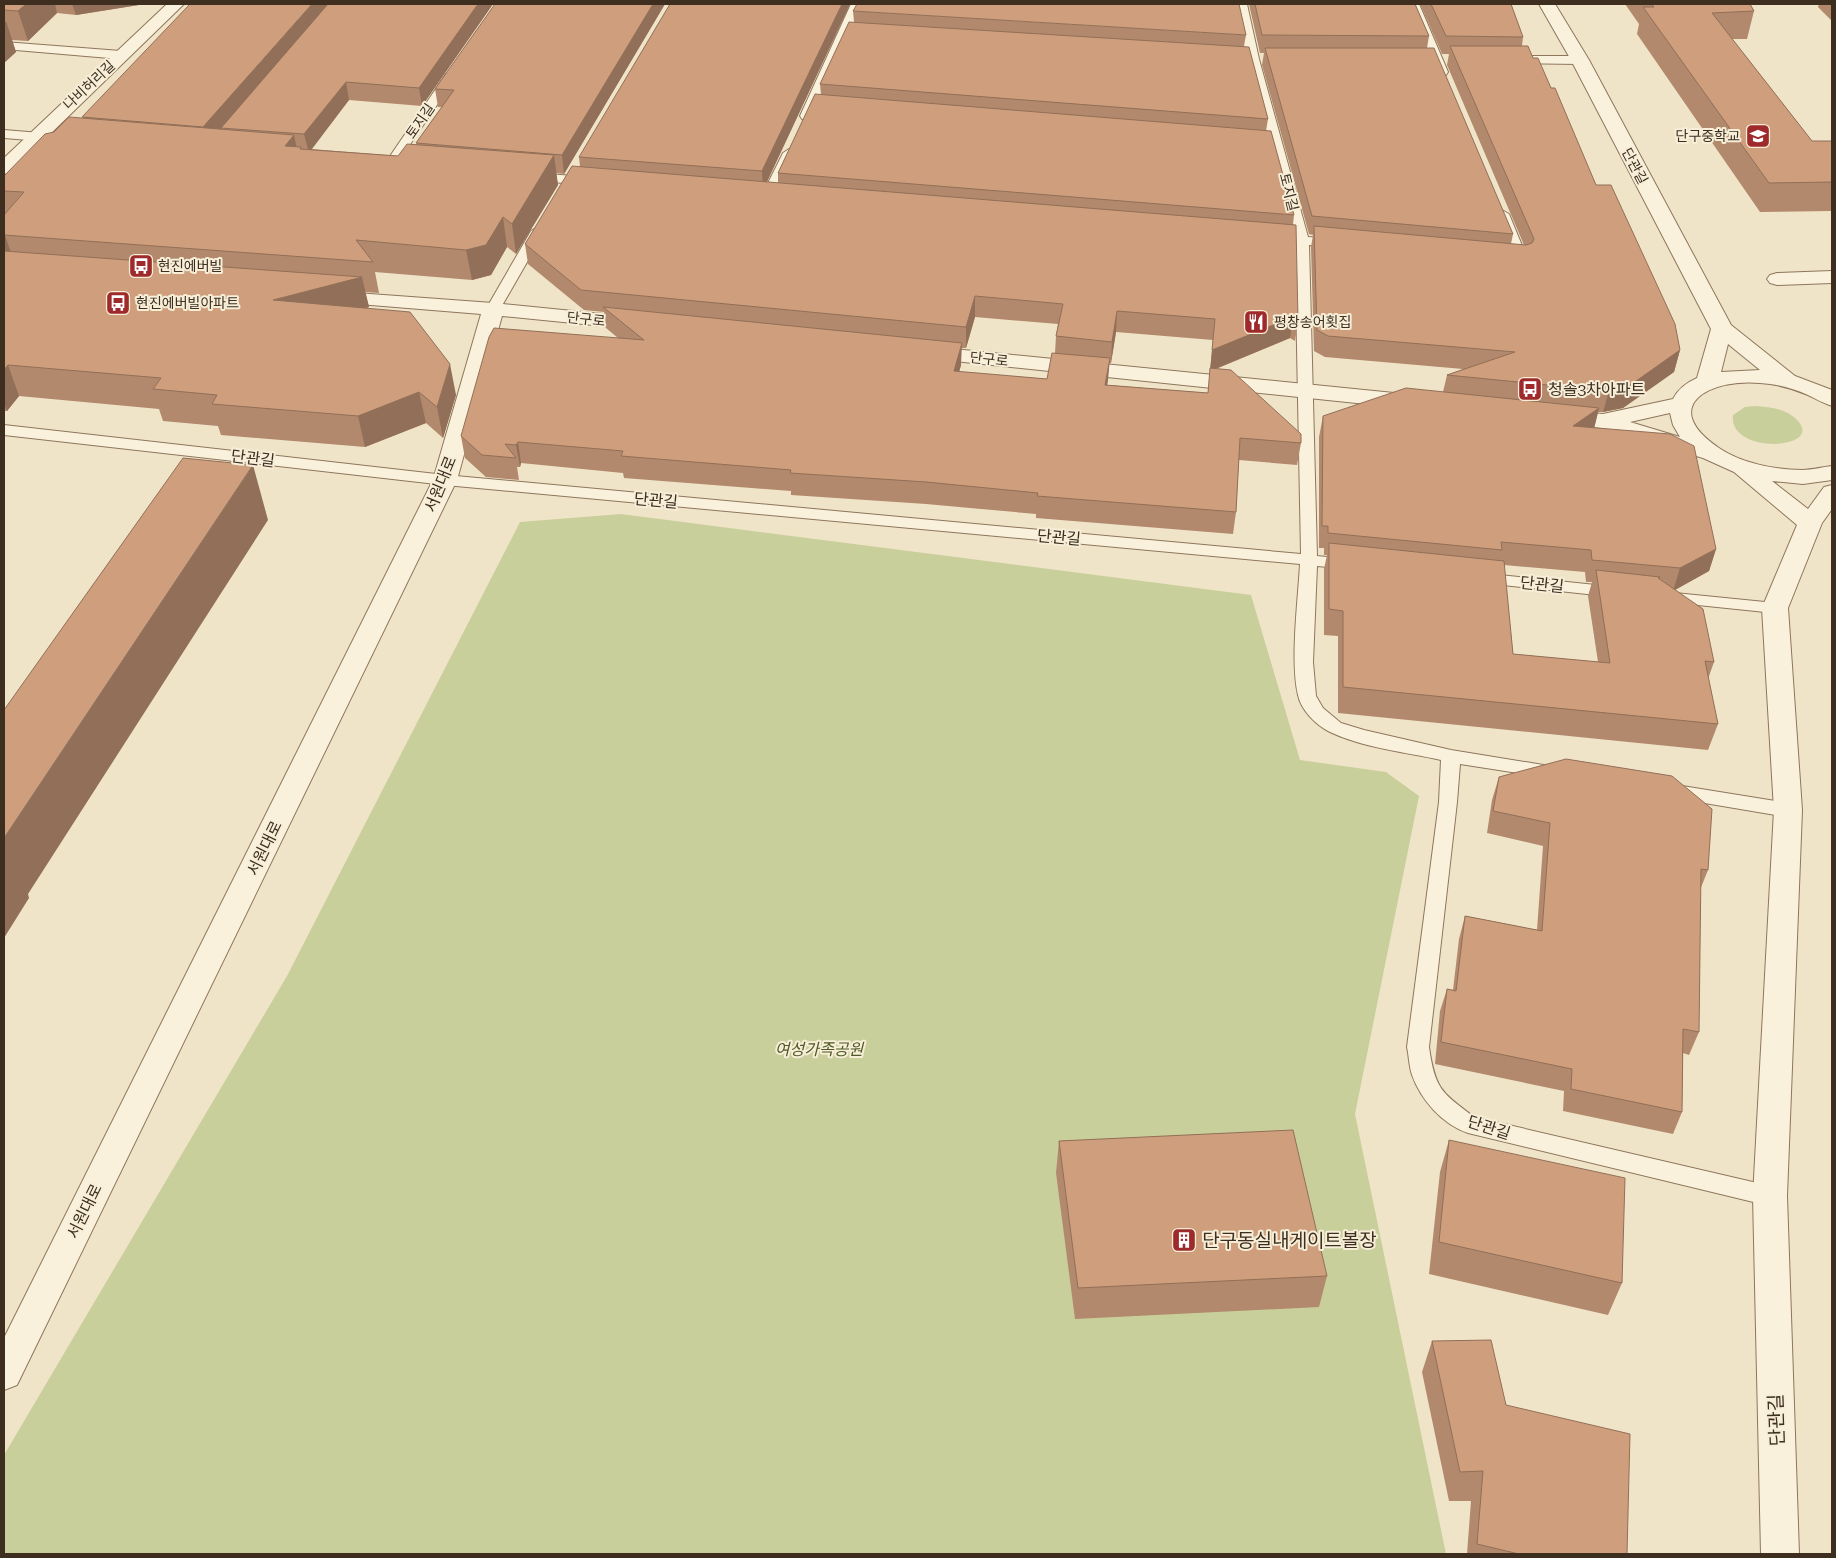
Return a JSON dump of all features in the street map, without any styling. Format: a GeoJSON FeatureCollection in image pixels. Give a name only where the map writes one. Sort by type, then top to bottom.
{"type":"FeatureCollection","features":[{"type":"Feature","properties":{"kind":"street","name":"나비허리길"},"geometry":{"type":"LineString","coordinates":[[4,168],[35,136],[176,4]]}},
{"type":"Feature","properties":{"kind":"street","name":"단관길"},"geometry":{"type":"LineString","coordinates":[[1547,4],[1580,60],[1722,329]]}},
{"type":"Feature","properties":{"kind":"street"},"geometry":{"type":"LineString","coordinates":[[1777,278],[1832,277]]}},
{"type":"Feature","properties":{"kind":"street","name":"단구로"},"geometry":{"type":"LineString","coordinates":[[314,296],[493,309],[661,326]]}},
{"type":"Feature","properties":{"kind":"street","name":"서원대로"},"geometry":{"type":"LineString","coordinates":[[4,1374],[445,480],[493,309]]}},
{"type":"Feature","properties":{"kind":"street"},"geometry":{"type":"LineString","coordinates":[[1707,381],[1722,329],[1787,380]]}},
{"type":"Feature","properties":{"kind":"street","name":"단구로"},"geometry":{"type":"LineString","coordinates":[[908,351],[1430,403]]}},
{"type":"Feature","properties":{"kind":"street"},"geometry":{"type":"LineString","coordinates":[[1810,523],[1738,466],[1711,452],[1691,436],[1682,420],[1681,404],[1690,391],[1707,381],[1731,376],[1758,375],[1787,380],[1814,389],[1832,398]]}},
{"type":"Feature","properties":{"kind":"street"},"geometry":{"type":"LineString","coordinates":[[1603,421],[1681,404]]}},
{"type":"Feature","properties":{"kind":"street"},"geometry":{"type":"LineString","coordinates":[[1536,414],[1603,421],[1711,452]]}},
{"type":"Feature","properties":{"kind":"street"},"geometry":{"type":"LineString","coordinates":[[1738,466],[1771,474],[1803,477],[1832,473]]}},
{"type":"Feature","properties":{"kind":"street","name":"단관길"},"geometry":{"type":"LineString","coordinates":[[1780,1554],[1770,1196],[1788,810],[1775,608],[1810,523],[1832,492]]}},
{"type":"Feature","properties":{"kind":"lane"},"geometry":{"type":"LineString","coordinates":[[768,197],[797,135],[816,106],[849,33],[857,4]]}},
{"type":"Feature","properties":{"kind":"lane","name":"토지길"},"geometry":{"type":"LineString","coordinates":[[1241,4],[1272,143],[1302,240],[1308,560]]}},
{"type":"Feature","properties":{"kind":"lane"},"geometry":{"type":"LineString","coordinates":[[1413,4],[1448,87]]}},
{"type":"Feature","properties":{"kind":"lane"},"geometry":{"type":"LineString","coordinates":[[4,45],[122,55]]}},
{"type":"Feature","properties":{"kind":"lane"},"geometry":{"type":"LineString","coordinates":[[1504,60],[1580,60]]}},
{"type":"Feature","properties":{"kind":"lane","name":"토지길"},"geometry":{"type":"LineString","coordinates":[[410,166],[385,164],[457,68]]}},
{"type":"Feature","properties":{"kind":"lane"},"geometry":{"type":"LineString","coordinates":[[4,134],[64,139]]}},
{"type":"Feature","properties":{"kind":"lane"},"geometry":{"type":"LineString","coordinates":[[559,196],[571,175]]}},
{"type":"Feature","properties":{"kind":"lane"},"geometry":{"type":"LineString","coordinates":[[519,176],[571,175],[606,183]]}},
{"type":"Feature","properties":{"kind":"lane"},"geometry":{"type":"LineString","coordinates":[[1498,205],[1521,260],[1502,258]]}},
{"type":"Feature","properties":{"kind":"lane"},"geometry":{"type":"LineString","coordinates":[[493,309],[545,220]]}},
{"type":"Feature","properties":{"kind":"lane"},"geometry":{"type":"LineString","coordinates":[[1262,237],[1349,244]]}},
{"type":"Feature","properties":{"kind":"lane","name":"단관길"},"geometry":{"type":"LineString","coordinates":[[4,430],[445,480],[1368,566]]}},
{"type":"Feature","properties":{"kind":"lane"},"geometry":{"type":"LineString","coordinates":[[1308,560],[1304,662],[1307,696],[1316,712],[1336,727],[1361,736],[1451,756],[1576,776]]}},
{"type":"Feature","properties":{"kind":"lane","name":"단관길"},"geometry":{"type":"LineString","coordinates":[[1467,576],[1626,593]]}},
{"type":"Feature","properties":{"kind":"lane"},"geometry":{"type":"LineString","coordinates":[[1646,595],[1775,608]]}},
{"type":"Feature","properties":{"kind":"lane","name":"단관길"},"geometry":{"type":"LineString","coordinates":[[1451,756],[1448,802],[1418,1047],[1422,1074],[1437,1101],[1468,1124],[1770,1196]]}},
{"type":"Feature","properties":{"kind":"lane"},"geometry":{"type":"LineString","coordinates":[[1653,789],[1788,810]]}},
{"type":"Feature","properties":{"kind":"green space"},"geometry":{"type":"Polygon","coordinates":[[[1755,406],[1778,409],[1794,417],[1802,431],[1798,438],[1788,442],[1773,444],[1758,442],[1745,437],[1735,428],[1733,415],[1745,407],[1755,406]]]}},
{"type":"Feature","properties":{"kind":"green space","name":"여성가족공원"},"geometry":{"type":"Polygon","coordinates":[[[621,514],[1251,595],[1300,760],[1386,772],[1419,796],[1355,1114],[1446,1554],[4,1554],[4,1455],[287,976],[520,522],[621,514]]]}},
{"type":"Feature","properties":{"kind":"building"},"geometry":{"type":"Polygon","coordinates":[[[4,4],[26,4],[18,11],[4,10],[4,4]]]}},
{"type":"Feature","properties":{"kind":"building"},"geometry":{"type":"Polygon","coordinates":[[[190,4],[312,4],[203,127],[82,117],[190,4]]]}},
{"type":"Feature","properties":{"kind":"building"},"geometry":{"type":"Polygon","coordinates":[[[328,4],[478,4],[419,88],[346,82],[304,134],[221,128],[328,4]]]}},
{"type":"Feature","properties":{"kind":"building"},"geometry":{"type":"Polygon","coordinates":[[[495,4],[653,4],[562,155],[416,143],[454,90],[435,89],[495,4]]]}},
{"type":"Feature","properties":{"kind":"building"},"geometry":{"type":"Polygon","coordinates":[[[670,4],[842,4],[762,171],[579,157],[670,4]]]}},
{"type":"Feature","properties":{"kind":"building"},"geometry":{"type":"Polygon","coordinates":[[[857,4],[1239,4],[1246,35],[853,11],[857,4]]]}},
{"type":"Feature","properties":{"kind":"building"},"geometry":{"type":"Polygon","coordinates":[[[1255,4],[1415,4],[1429,36],[1262,35],[1255,4]]]}},
{"type":"Feature","properties":{"kind":"building"},"geometry":{"type":"Polygon","coordinates":[[[1431,4],[1511,4],[1523,37],[1446,36],[1431,4]]]}},
{"type":"Feature","properties":{"kind":"building"},"geometry":{"type":"Polygon","coordinates":[[[1651,4],[1750,4],[1754,11],[1712,13],[1812,141],[1832,141],[1832,182],[1769,183],[1643,7],[1654,7],[1651,4]]]}},
{"type":"Feature","properties":{"kind":"building"},"geometry":{"type":"Polygon","coordinates":[[[849,22],[1249,47],[1268,119],[820,84],[849,22]]]}},
{"type":"Feature","properties":{"kind":"building"},"geometry":{"type":"Polygon","coordinates":[[[1450,46],[1528,46],[1533,58],[1538,58],[1551,88],[1555,88],[1596,185],[1611,185],[1675,324],[1680,350],[1629,386],[1609,391],[1447,375],[1515,352],[1328,336],[1317,330],[1314,226],[1526,245],[1532,243],[1534,239],[1450,46]]]}},
{"type":"Feature","properties":{"kind":"building"},"geometry":{"type":"Polygon","coordinates":[[[1265,48],[1434,48],[1513,234],[1312,216],[1265,48]]]}},
{"type":"Feature","properties":{"kind":"building"},"geometry":{"type":"Polygon","coordinates":[[[815,94],[1271,131],[1294,215],[778,173],[815,94]]]}},
{"type":"Feature","properties":{"kind":"building"},"geometry":{"type":"Polygon","coordinates":[[[69,117],[294,135],[285,146],[301,147],[300,149],[398,156],[407,144],[554,155],[512,224],[503,217],[486,245],[466,250],[356,240],[373,262],[4,235],[4,215],[24,192],[4,191],[4,176],[45,134],[54,132],[69,117]]]}},
{"type":"Feature","properties":{"kind":"building"},"geometry":{"type":"Polygon","coordinates":[[[572,166],[1296,225],[1298,320],[1293,317],[1212,350],[1215,319],[1117,311],[1112,342],[1056,336],[1063,304],[975,296],[966,327],[581,290],[525,244],[572,166]]]}},
{"type":"Feature","properties":{"kind":"building"},"geometry":{"type":"Polygon","coordinates":[[[4,251],[362,277],[273,300],[410,312],[450,364],[437,407],[419,392],[358,416],[212,404],[217,395],[153,389],[161,378],[8,365],[4,370],[4,251]]]}},
{"type":"Feature","properties":{"kind":"building"},"geometry":{"type":"Polygon","coordinates":[[[603,307],[962,343],[954,371],[1047,379],[1052,353],[1110,358],[1105,385],[1208,393],[1210,368],[1231,370],[1301,434],[1301,443],[1240,438],[1236,512],[1037,496],[1038,493],[926,482],[790,473],[791,470],[621,456],[623,451],[518,442],[516,445],[505,444],[516,458],[482,455],[461,436],[489,337],[494,328],[644,340],[603,307]]]}},
{"type":"Feature","properties":{"kind":"building"},"geometry":{"type":"Polygon","coordinates":[[[1406,388],[1599,408],[1573,426],[1670,434],[1694,446],[1716,549],[1680,568],[1592,560],[1591,550],[1501,542],[1502,550],[1328,533],[1328,526],[1322,526],[1323,416],[1406,388]]]}},
{"type":"Feature","properties":{"kind":"building"},"geometry":{"type":"Polygon","coordinates":[[[183,458],[253,465],[4,838],[4,710],[183,458]]]}},
{"type":"Feature","properties":{"kind":"building"},"geometry":{"type":"Polygon","coordinates":[[[1329,543],[1504,561],[1513,654],[1610,663],[1596,570],[1660,577],[1658,578],[1703,609],[1714,662],[1705,661],[1718,724],[1343,687],[1343,611],[1329,609],[1329,543]]]}},
{"type":"Feature","properties":{"kind":"building"},"geometry":{"type":"Polygon","coordinates":[[[1566,759],[1672,776],[1712,809],[1708,870],[1701,869],[1699,1032],[1683,1029],[1682,1112],[1571,1089],[1572,1069],[1441,1042],[1447,989],[1456,991],[1465,916],[1542,931],[1550,823],[1493,811],[1499,777],[1566,759]]]}},
{"type":"Feature","properties":{"kind":"building","name":"단구동실내게이트볼장"},"geometry":{"type":"Polygon","coordinates":[[[1293,1130],[1327,1276],[1078,1288],[1059,1141],[1293,1130]]]}},
{"type":"Feature","properties":{"kind":"building"},"geometry":{"type":"Polygon","coordinates":[[[1449,1140],[1625,1178],[1622,1283],[1439,1242],[1449,1140]]]}},
{"type":"Feature","properties":{"kind":"building"},"geometry":{"type":"Polygon","coordinates":[[[1491,1340],[1506,1405],[1630,1434],[1627,1554],[1519,1554],[1477,1544],[1483,1471],[1460,1472],[1432,1341],[1491,1340]]]}},
{"type":"Feature","properties":{"kind":"place","name":"단구중학교"},"geometry":{"type":"Point","coordinates":[1758,136]}},
{"type":"Feature","properties":{"kind":"place","name":"현진에버빌"},"geometry":{"type":"Point","coordinates":[141,266]}},
{"type":"Feature","properties":{"kind":"place","name":"현진에버빌아파트"},"geometry":{"type":"Point","coordinates":[118,303]}},
{"type":"Feature","properties":{"kind":"place","name":"평창송어횟집"},"geometry":{"type":"Point","coordinates":[1256,322]}},
{"type":"Feature","properties":{"kind":"place","name":"청솔3차아파트"},"geometry":{"type":"Point","coordinates":[1530,389]}},
{"type":"Feature","properties":{"kind":"place","name":"단구동실내게이트볼장"},"geometry":{"type":"Point","coordinates":[1184,1240]}}]}
